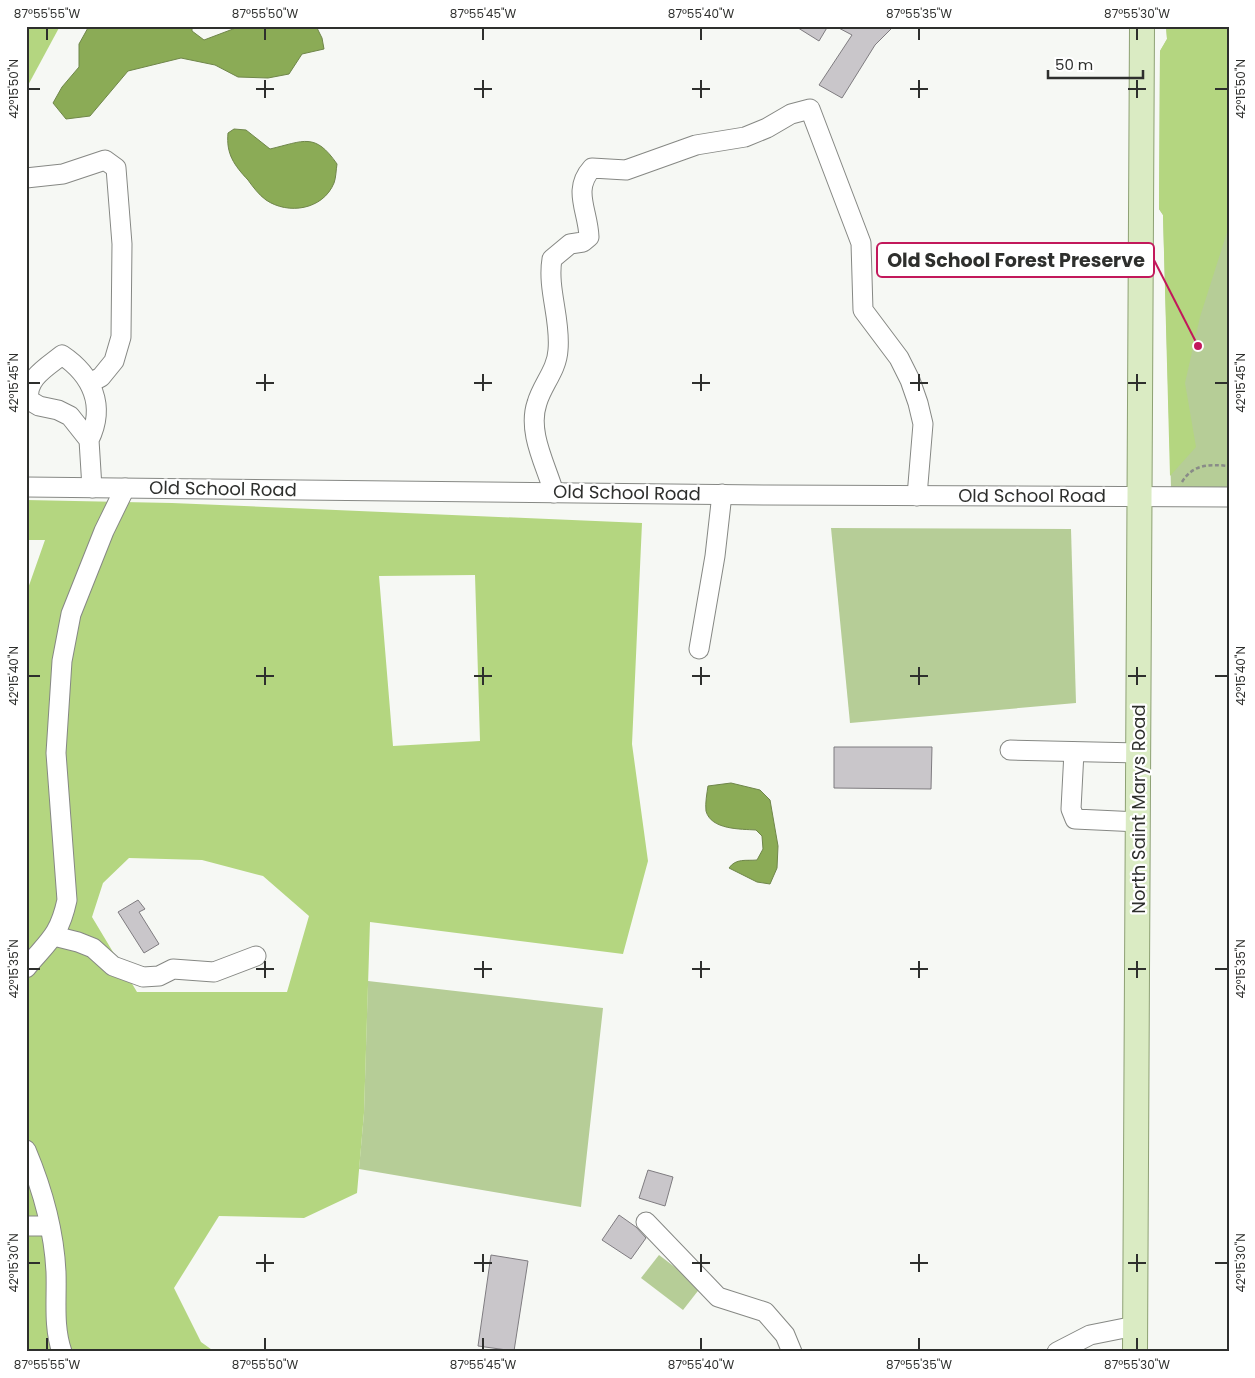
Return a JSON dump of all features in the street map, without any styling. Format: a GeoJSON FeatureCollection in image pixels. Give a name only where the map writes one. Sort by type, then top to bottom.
{"type":"FeatureCollection","features":[{"type":"Feature","properties":{"kind":"main road","name":"North Saint Marys Road"},"geometry":{"type":"LineString","coordinates":[[1135,1352],[1142,26]]}},
{"type":"Feature","properties":{"kind":"street"},"geometry":{"type":"LineString","coordinates":[[554,493],[535,435],[536,404],[551,374],[558,353],[559,332],[550,270],[552,258],[570,244],[583,242],[589,237],[588,222],[580,188],[585,176],[592,168],[626,170],[696,146],[745,137],[767,128],[791,114],[810,109],[861,243],[863,310],[899,358],[910,380],[918,403],[923,424],[918,496]]}},
{"type":"Feature","properties":{"kind":"street"},"geometry":{"type":"LineString","coordinates":[[26,178],[63,174],[105,160],[116,168],[122,244],[121,337],[114,361],[101,377],[90,383]]}},
{"type":"Feature","properties":{"kind":"street"},"geometry":{"type":"LineString","coordinates":[[89,440],[70,416],[58,410],[39,406],[29,400],[27,390],[33,380],[62,355],[72,362],[90,383],[95,393],[97,410],[94,431],[89,440],[92,488]]}},
{"type":"Feature","properties":{"kind":"street","name":"Old School Road"},"geometry":{"type":"LineString","coordinates":[[26,487],[554,493],[1229,497]]}},
{"type":"Feature","properties":{"kind":"street"},"geometry":{"type":"LineString","coordinates":[[26,968],[54,936],[64,917],[67,900],[56,753],[56,722],[66,634],[104,531],[125,488]]}},
{"type":"Feature","properties":{"kind":"street"},"geometry":{"type":"LineString","coordinates":[[699,649],[715,556],[722,494]]}},
{"type":"Feature","properties":{"kind":"street"},"geometry":{"type":"LineString","coordinates":[[1010,750],[1139,754]]}},
{"type":"Feature","properties":{"kind":"street"},"geometry":{"type":"LineString","coordinates":[[1074,752],[1071,809],[1075,818],[1139,822]]}},
{"type":"Feature","properties":{"kind":"street"},"geometry":{"type":"LineString","coordinates":[[54,936],[94,948],[113,966],[124,972],[143,977],[159,976],[173,969],[214,972],[256,956]]}},
{"type":"Feature","properties":{"kind":"street"},"geometry":{"type":"LineString","coordinates":[[26,1150],[35,1172],[49,1226],[56,1272],[56,1326],[62,1352]]}},
{"type":"Feature","properties":{"kind":"street"},"geometry":{"type":"LineString","coordinates":[[646,1222],[718,1297],[765,1312],[785,1335],[792,1352]]}},
{"type":"Feature","properties":{"kind":"street"},"geometry":{"type":"LineString","coordinates":[[26,1226],[49,1226]]}},
{"type":"Feature","properties":{"kind":"street"},"geometry":{"type":"LineString","coordinates":[[1057,1352],[1090,1335],[1135,1326]]}},
{"type":"Feature","properties":{"kind":"path"},"geometry":{"type":"LineString","coordinates":[[1174,496],[1188,472],[1200,466],[1229,466]]}},
{"type":"Feature","properties":{"kind":"shaded area"},"geometry":{"type":"Polygon","coordinates":[[[26,26],[60,26],[26,89],[26,26]]]}},
{"type":"Feature","properties":{"kind":"shaded area"},"geometry":{"type":"Polygon","coordinates":[[[89,26],[192,26],[192,31],[204,40],[241,26],[316,26],[322,38],[324,49],[302,54],[289,74],[268,78],[238,77],[215,65],[181,58],[128,71],[90,116],[66,119],[53,103],[62,87],[79,67],[79,44],[89,26]]]}},
{"type":"Feature","properties":{"kind":"shaded area"},"geometry":{"type":"Polygon","coordinates":[[[1166,26],[1229,26],[1229,487],[1171,487],[1163,215],[1159,209],[1160,51],[1167,39],[1166,26]]]}},
{"type":"Feature","properties":{"kind":"shaded area"},"geometry":{"type":"Polygon","coordinates":[[[1166,26],[1229,26],[1229,226],[1200,317],[1185,383],[1196,447],[1170,476],[1163,215],[1159,209],[1160,51],[1167,39],[1166,26]]]}},
{"type":"Feature","properties":{"kind":"shaded area"},"geometry":{"type":"Polygon","coordinates":[[[234,129],[246,130],[270,149],[300,142],[315,143],[322,147],[337,164],[335,181],[329,192],[322,199],[304,207],[284,207],[266,200],[254,188],[232,159],[228,147],[228,133],[234,129]]]}},
{"type":"Feature","properties":{"kind":"shaded area"},"geometry":{"type":"Polygon","coordinates":[[[26,500],[172,503],[642,523],[632,744],[648,861],[623,954],[370,922],[364,1113],[357,1193],[304,1218],[219,1216],[174,1288],[201,1342],[215,1352],[26,1352],[26,594],[45,540],[26,540],[26,500]],[[475,575],[379,576],[393,746],[480,741],[475,575]],[[129,858],[103,883],[92,917],[137,992],[287,992],[309,916],[263,876],[202,860],[129,858]]]}},
{"type":"Feature","properties":{"kind":"shaded area"},"geometry":{"type":"Polygon","coordinates":[[[831,528],[1071,529],[1076,703],[850,723],[831,528]]]}},
{"type":"Feature","properties":{"kind":"shaded area"},"geometry":{"type":"Polygon","coordinates":[[[731,783],[760,790],[770,800],[778,846],[777,868],[770,884],[757,882],[729,868],[738,861],[757,860],[763,849],[762,836],[756,830],[735,829],[720,825],[709,817],[706,811],[708,786],[731,783]]]}},
{"type":"Feature","properties":{"kind":"shaded area"},"geometry":{"type":"Polygon","coordinates":[[[368,981],[603,1008],[581,1207],[359,1169],[364,1113],[368,981]]]}},
{"type":"Feature","properties":{"kind":"shaded area"},"geometry":{"type":"Polygon","coordinates":[[[659,1255],[701,1287],[683,1310],[641,1278],[659,1255]]]}},
{"type":"Feature","properties":{"kind":"building"},"geometry":{"type":"Polygon","coordinates":[[[795,26],[828,26],[819,41],[795,26]]]}},
{"type":"Feature","properties":{"kind":"building"},"geometry":{"type":"Polygon","coordinates":[[[835,26],[894,26],[875,45],[842,98],[819,85],[852,35],[835,26]]]}},
{"type":"Feature","properties":{"kind":"building"},"geometry":{"type":"Polygon","coordinates":[[[834,747],[932,747],[931,789],[834,788],[834,747]]]}},
{"type":"Feature","properties":{"kind":"building"},"geometry":{"type":"Polygon","coordinates":[[[138,900],[145,909],[139,912],[159,944],[144,953],[118,912],[138,900]]]}},
{"type":"Feature","properties":{"kind":"building"},"geometry":{"type":"Polygon","coordinates":[[[648,1170],[673,1177],[665,1206],[639,1198],[648,1170]]]}},
{"type":"Feature","properties":{"kind":"building"},"geometry":{"type":"Polygon","coordinates":[[[619,1215],[636,1227],[646,1238],[631,1259],[602,1240],[619,1215]]]}},
{"type":"Feature","properties":{"kind":"building"},"geometry":{"type":"Polygon","coordinates":[[[491,1255],[528,1261],[514,1351],[478,1346],[491,1255]]]}},
{"type":"Feature","properties":{"kind":"place","name":"Old School Forest Preserve"},"geometry":{"type":"Point","coordinates":[1198,346]}}]}
